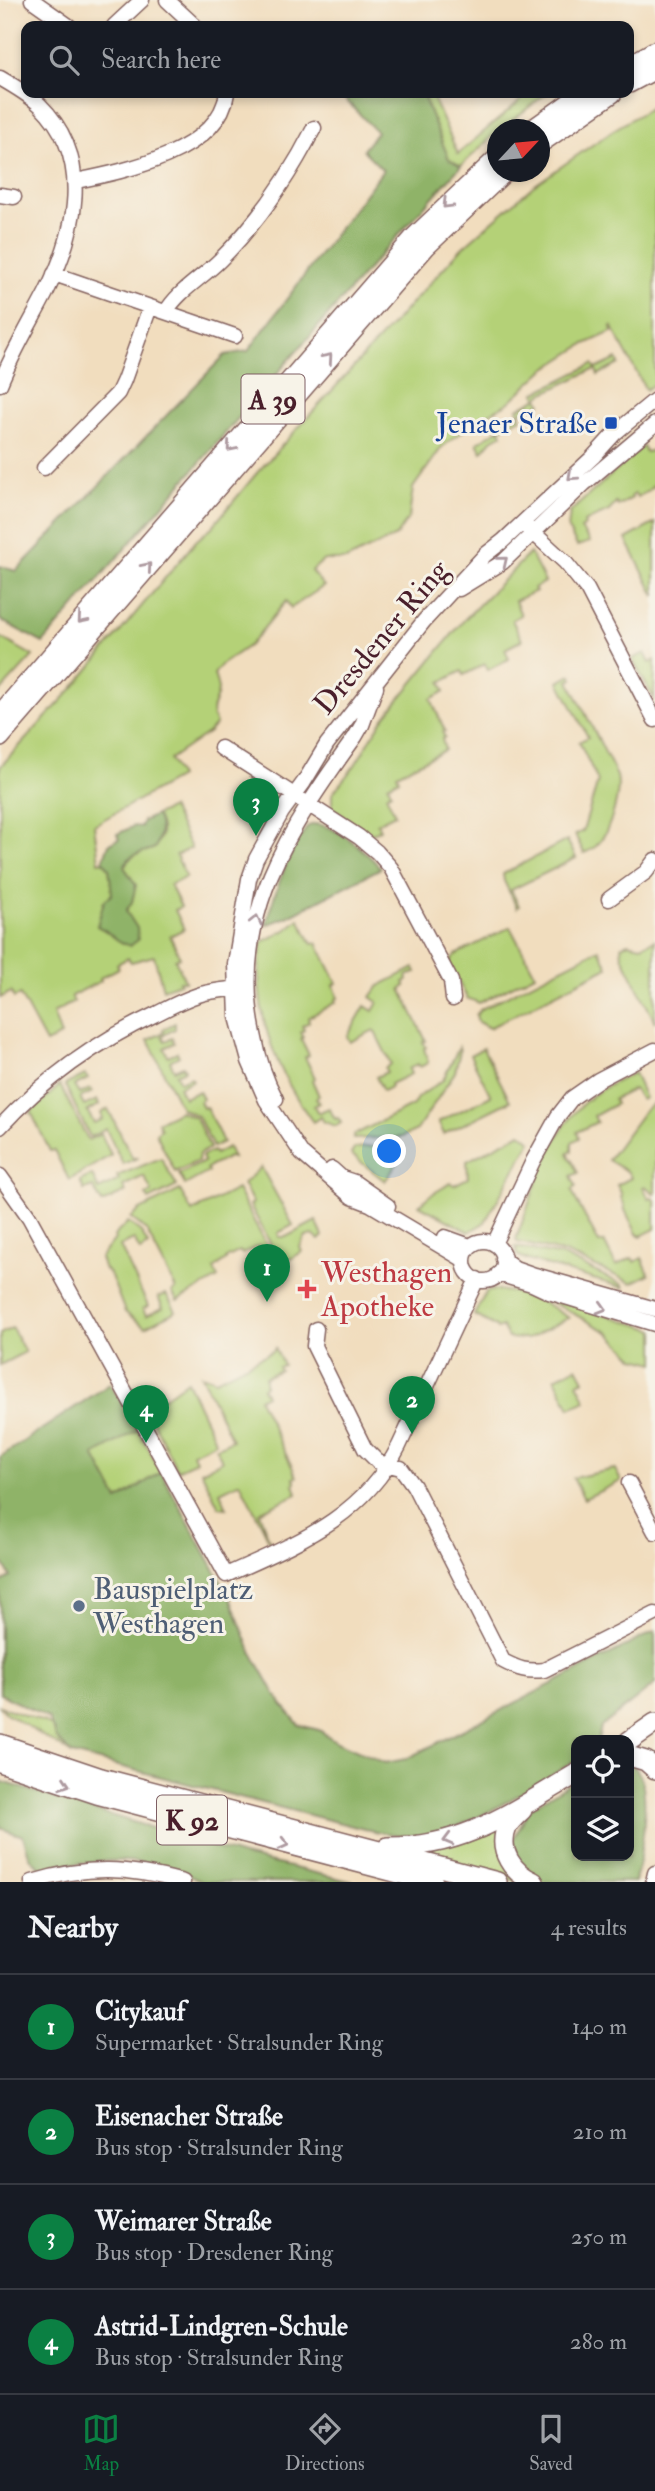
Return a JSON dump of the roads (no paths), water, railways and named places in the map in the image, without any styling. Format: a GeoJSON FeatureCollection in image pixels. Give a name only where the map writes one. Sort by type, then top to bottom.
{"type":"FeatureCollection","features":[{"type":"Feature","properties":{"kind":"highway"},"geometry":{"type":"LineString","coordinates":[[634,63],[655,51]]}},
{"type":"Feature","properties":{"kind":"highway"},"geometry":{"type":"LineString","coordinates":[[634,80],[655,69]]}},
{"type":"Feature","properties":{"kind":"highway"},"geometry":{"type":"LineString","coordinates":[[547,119],[577,98]]}},
{"type":"Feature","properties":{"kind":"highway"},"geometry":{"type":"LineString","coordinates":[[550,136],[605,98]]}},
{"type":"Feature","properties":{"kind":"highway","name":"A 39"},"geometry":{"type":"LineString","coordinates":[[64,652],[415,237],[487,167]]}},
{"type":"Feature","properties":{"kind":"highway","name":"A 39"},"geometry":{"type":"LineString","coordinates":[[0,737],[44,675],[64,652],[426,246],[493,182]]}},
{"type":"Feature","properties":{"kind":"highway","name":"A 39"},"geometry":{"type":"LineString","coordinates":[[0,715],[44,675]]}},
{"type":"Feature","properties":{"kind":"highway"},"geometry":{"type":"LineString","coordinates":[[634,1738],[655,1723]]}},
{"type":"Feature","properties":{"kind":"highway","name":"K 92"},"geometry":{"type":"LineString","coordinates":[[0,1745],[101,1778],[497,1882]]}},
{"type":"Feature","properties":{"kind":"highway"},"geometry":{"type":"LineString","coordinates":[[634,1757],[646,1761],[655,1769]]}},
{"type":"Feature","properties":{"kind":"highway","name":"K 92"},"geometry":{"type":"LineString","coordinates":[[0,1762],[110,1798],[433,1882]]}},
{"type":"Feature","properties":{"kind":"highway"},"geometry":{"type":"LineString","coordinates":[[363,1846],[426,1846],[472,1833],[571,1777]]}},
{"type":"Feature","properties":{"kind":"highway"},"geometry":{"type":"LineString","coordinates":[[530,1802],[508,1825],[504,1838],[505,1852],[512,1867],[534,1882]]}},
{"type":"Feature","properties":{"kind":"highway"},"geometry":{"type":"LineString","coordinates":[[386,1870],[408,1882]]}},
{"type":"Feature","properties":{"kind":"street"},"geometry":{"type":"LineString","coordinates":[[32,0],[62,21]]}},
{"type":"Feature","properties":{"kind":"street"},"geometry":{"type":"LineString","coordinates":[[119,21],[142,0]]}},
{"type":"Feature","properties":{"kind":"street"},"geometry":{"type":"LineString","coordinates":[[167,0],[190,21]]}},
{"type":"Feature","properties":{"kind":"street"},"geometry":{"type":"LineString","coordinates":[[0,78],[21,92]]}},
{"type":"Feature","properties":{"kind":"street"},"geometry":{"type":"LineString","coordinates":[[0,384],[9,360],[54,274],[71,226],[76,181],[70,153],[51,118],[30,98]]}},
{"type":"Feature","properties":{"kind":"street"},"geometry":{"type":"LineString","coordinates":[[76,181],[116,173],[181,148],[210,129],[225,106],[226,98]]}},
{"type":"Feature","properties":{"kind":"street"},"geometry":{"type":"LineString","coordinates":[[166,312],[177,296],[213,266],[244,232],[303,151],[314,128]]}},
{"type":"Feature","properties":{"kind":"street"},"geometry":{"type":"LineString","coordinates":[[54,274],[235,336]]}},
{"type":"Feature","properties":{"kind":"street"},"geometry":{"type":"LineString","coordinates":[[44,468],[118,393],[150,307]]}},
{"type":"Feature","properties":{"kind":"street","name":"Dresdener Ring"},"geometry":{"type":"LineString","coordinates":[[241,988],[261,898],[280,853],[307,805],[355,737],[377,684],[457,591],[503,562],[528,528],[615,433],[655,400]]}},
{"type":"Feature","properties":{"kind":"street","name":"Dresdener Ring"},"geometry":{"type":"LineString","coordinates":[[494,1244],[484,1241],[467,1253],[456,1243],[408,1218],[354,1182],[342,1178],[310,1149],[279,1104],[268,1081],[241,988],[237,948],[249,880],[264,841],[334,735],[397,654],[469,572],[584,484],[655,424]]}},
{"type":"Feature","properties":{"kind":"street"},"geometry":{"type":"LineString","coordinates":[[528,528],[565,562],[587,589],[655,720]]}},
{"type":"Feature","properties":{"kind":"street"},"geometry":{"type":"LineString","coordinates":[[221,748],[359,837],[377,852],[391,869],[451,981],[453,999]]}},
{"type":"Feature","properties":{"kind":"street"},"geometry":{"type":"LineString","coordinates":[[609,899],[646,872],[655,860]]}},
{"type":"Feature","properties":{"kind":"street"},"geometry":{"type":"LineString","coordinates":[[0,1127],[47,1080],[107,1039],[188,998],[241,988]]}},
{"type":"Feature","properties":{"kind":"street"},"geometry":{"type":"LineString","coordinates":[[467,1253],[467,1272],[477,1279],[489,1280],[501,1267],[500,1250],[494,1244],[533,1161],[558,1116],[572,1098],[598,1080],[655,1050]]}},
{"type":"Feature","properties":{"kind":"street"},"geometry":{"type":"LineString","coordinates":[[0,1176],[29,1217],[226,1575],[331,1524],[372,1489],[389,1465],[477,1279]]}},
{"type":"Feature","properties":{"kind":"street"},"geometry":{"type":"LineString","coordinates":[[501,1267],[515,1268],[655,1309]]}},
{"type":"Feature","properties":{"kind":"street"},"geometry":{"type":"LineString","coordinates":[[501,1267],[549,1292],[655,1324]]}},
{"type":"Feature","properties":{"kind":"street"},"geometry":{"type":"LineString","coordinates":[[316,1329],[314,1346],[365,1449],[378,1462],[401,1468],[414,1486],[503,1661],[519,1670],[544,1670],[655,1614]]}},
{"type":"Feature","properties":{"kind":"street"},"geometry":{"type":"LineString","coordinates":[[629,1483],[655,1532]]}},
{"type":"Feature","properties":{"kind":"street"},"geometry":{"type":"LineString","coordinates":[[32,1882],[79,1870],[109,1869],[146,1872],[183,1882]]}},
{"type":"Feature","properties":{"kind":"street"},"geometry":{"type":"LineString","coordinates":[[653,1882],[655,1873]]}},
{"type":"Feature","properties":{"kind":"place","name":"Jenaer Straße"},"geometry":{"type":"Point","coordinates":[611,423]}},
{"type":"Feature","properties":{"kind":"place","name":"Weimarer Straße"},"geometry":{"type":"Point","coordinates":[256,836]}},
{"type":"Feature","properties":{"kind":"place","name":"Westhagen Apotheke"},"geometry":{"type":"Point","coordinates":[307,1289]}},
{"type":"Feature","properties":{"kind":"place","name":"Citykauf"},"geometry":{"type":"Point","coordinates":[267,1302]}},
{"type":"Feature","properties":{"kind":"place","name":"Eisenacher Straße"},"geometry":{"type":"Point","coordinates":[412,1434]}},
{"type":"Feature","properties":{"kind":"place","name":"Astrid-Lindgren-Schule"},"geometry":{"type":"Point","coordinates":[146,1443]}},
{"type":"Feature","properties":{"kind":"place","name":"Bauspielplatz Westhagen"},"geometry":{"type":"Point","coordinates":[79,1606]}}]}
